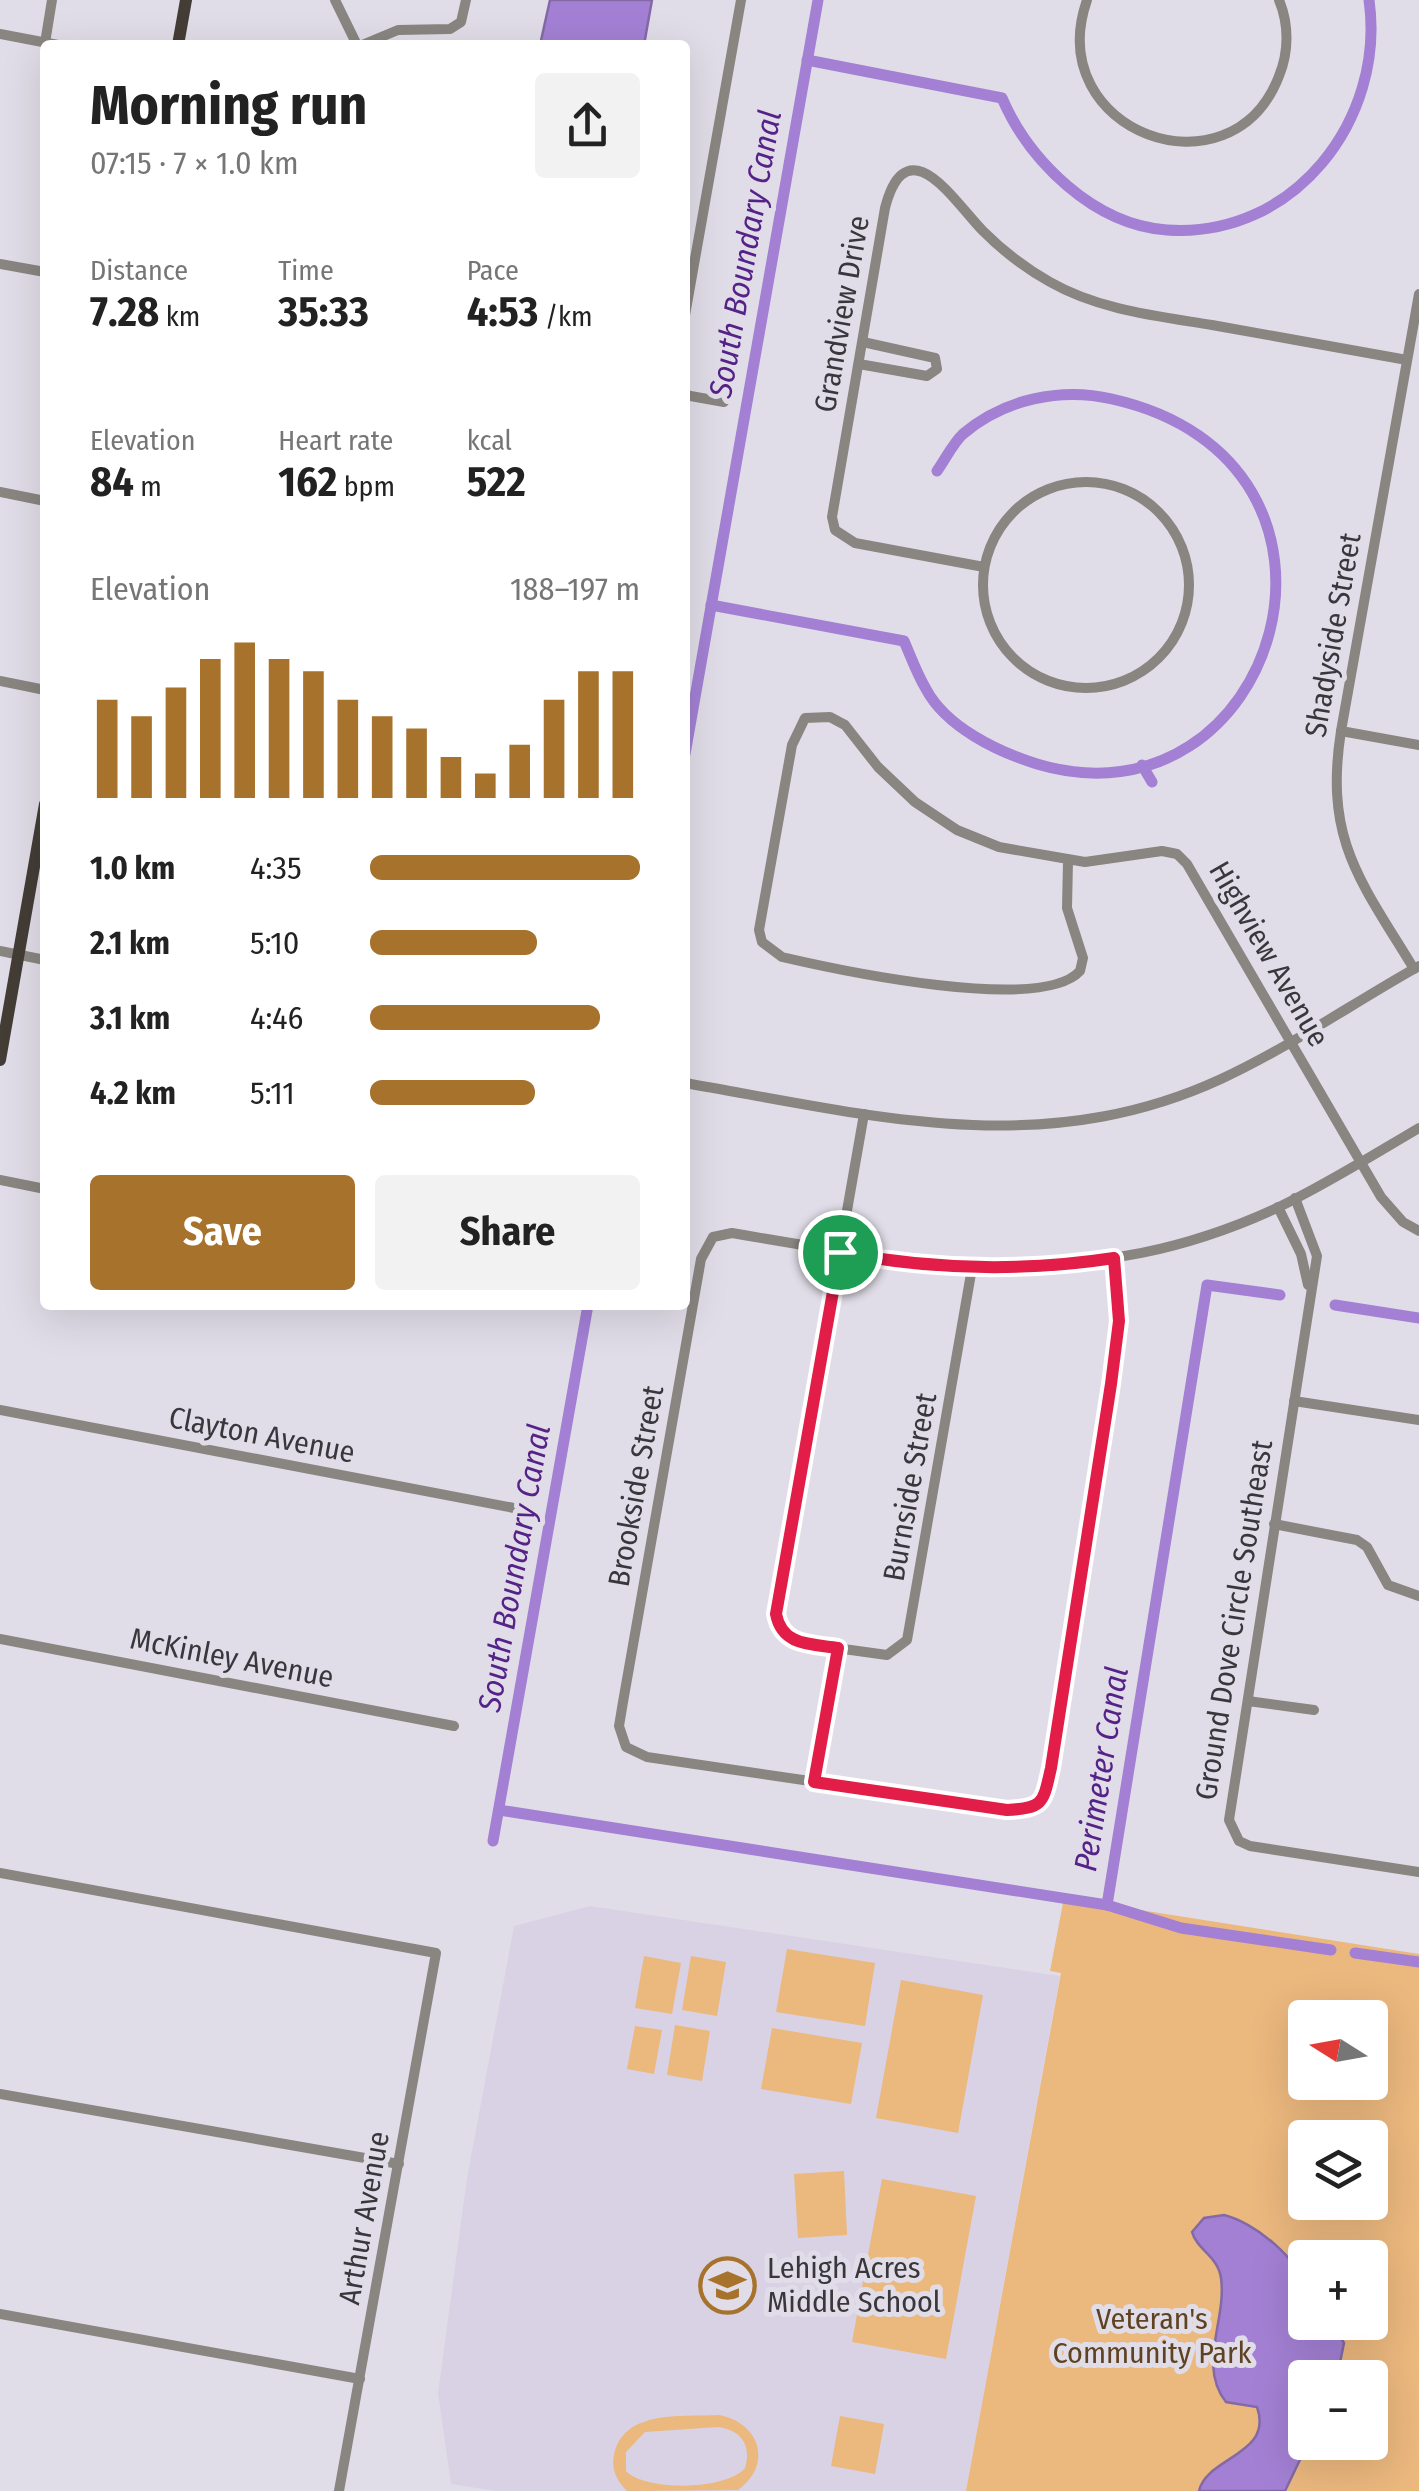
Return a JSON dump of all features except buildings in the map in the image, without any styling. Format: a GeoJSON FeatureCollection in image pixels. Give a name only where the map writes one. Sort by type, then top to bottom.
{"type":"FeatureCollection","features":[{"type":"Feature","properties":{"kind":"main road"},"geometry":{"type":"LineString","coordinates":[[179,40],[186,0]]}},
{"type":"Feature","properties":{"kind":"main road"},"geometry":{"type":"LineString","coordinates":[[0,1060],[40,833]]}},
{"type":"Feature","properties":{"kind":"street"},"geometry":{"type":"LineString","coordinates":[[45,40],[52,0]]}},
{"type":"Feature","properties":{"kind":"street"},"geometry":{"type":"LineString","coordinates":[[335,0],[339,17],[355,40]]}},
{"type":"Feature","properties":{"kind":"street"},"geometry":{"type":"LineString","coordinates":[[372,40],[398,30],[450,29],[461,22],[466,0]]}},
{"type":"Feature","properties":{"kind":"street"},"geometry":{"type":"LineString","coordinates":[[690,287],[741,0]]}},
{"type":"Feature","properties":{"kind":"street"},"geometry":{"type":"LineString","coordinates":[[1087,0],[1080,50],[1096,95],[1130,128],[1154,138],[1180,142],[1229,132],[1250,119],[1266,101],[1285,55],[1286,30],[1279,0]]}},
{"type":"Feature","properties":{"kind":"street"},"geometry":{"type":"LineString","coordinates":[[0,34],[40,41]]}},
{"type":"Feature","properties":{"kind":"street","name":"Grandview Drive"},"geometry":{"type":"LineString","coordinates":[[984,567],[844,539],[835,530],[832,517],[889,193],[904,174],[918,172],[940,181],[978,226],[1020,263],[1078,296],[1125,310],[1408,360]]}},
{"type":"Feature","properties":{"kind":"street"},"geometry":{"type":"LineString","coordinates":[[0,264],[40,271]]}},
{"type":"Feature","properties":{"kind":"street","name":"Shadyside Street"},"geometry":{"type":"LineString","coordinates":[[1416,967],[1358,876],[1341,837],[1334,798],[1341,731],[1419,294]]}},
{"type":"Feature","properties":{"kind":"street"},"geometry":{"type":"LineString","coordinates":[[859,364],[927,376],[937,370],[934,358],[863,342]]}},
{"type":"Feature","properties":{"kind":"street"},"geometry":{"type":"LineString","coordinates":[[690,395],[724,402]]}},
{"type":"Feature","properties":{"kind":"street"},"geometry":{"type":"LineString","coordinates":[[1077,482],[1108,483],[1138,495],[1169,522],[1186,555],[1188,598],[1180,630],[1143,672],[1109,686],[1074,687],[1038,676],[1003,647],[988,615],[984,567],[1002,526],[1035,495],[1077,482]]}},
{"type":"Feature","properties":{"kind":"street"},"geometry":{"type":"LineString","coordinates":[[0,492],[40,500]]}},
{"type":"Feature","properties":{"kind":"street"},"geometry":{"type":"LineString","coordinates":[[0,681],[40,689]]}},
{"type":"Feature","properties":{"kind":"street","name":"Highview Avenue"},"geometry":{"type":"LineString","coordinates":[[1068,861],[1067,908],[1084,958],[1080,971],[1061,984],[998,989],[930,985],[799,961],[770,951],[759,930],[792,744],[805,718],[830,717],[845,725],[889,778],[957,830],[1016,853],[1068,861],[1119,860],[1162,850],[1177,854],[1361,1162],[1394,1213],[1419,1231]]}},
{"type":"Feature","properties":{"kind":"street"},"geometry":{"type":"LineString","coordinates":[[1341,731],[1419,745]]}},
{"type":"Feature","properties":{"kind":"street"},"geometry":{"type":"LineString","coordinates":[[0,951],[40,959]]}},
{"type":"Feature","properties":{"kind":"street"},"geometry":{"type":"LineString","coordinates":[[690,1083],[864,1114],[983,1128],[1088,1120],[1201,1087],[1292,1041],[1416,967]]}},
{"type":"Feature","properties":{"kind":"street"},"geometry":{"type":"LineString","coordinates":[[864,1114],[840,1252],[972,1268],[1044,1267],[1162,1248],[1278,1207],[1419,1128]]}},
{"type":"Feature","properties":{"kind":"street"},"geometry":{"type":"LineString","coordinates":[[0,1180],[40,1188]]}},
{"type":"Feature","properties":{"kind":"street","name":"Ground Dove Circle Southeast"},"geometry":{"type":"LineString","coordinates":[[1295,1198],[1317,1256],[1230,1807],[1232,1831],[1250,1846],[1419,1872]]}},
{"type":"Feature","properties":{"kind":"street"},"geometry":{"type":"LineString","coordinates":[[1278,1207],[1301,1254],[1310,1297]]}},
{"type":"Feature","properties":{"kind":"street","name":"Brookside Street"},"geometry":{"type":"LineString","coordinates":[[814,1782],[648,1758],[626,1746],[619,1726],[701,1258],[713,1237],[732,1233],[840,1252]]}},
{"type":"Feature","properties":{"kind":"street","name":"Burnside Street"},"geometry":{"type":"LineString","coordinates":[[840,1252],[776,1614],[779,1628],[788,1637],[887,1654],[907,1640],[972,1268]]}},
{"type":"Feature","properties":{"kind":"street"},"geometry":{"type":"LineString","coordinates":[[838,1648],[814,1782],[1007,1810],[1033,1809],[1044,1799],[1111,1384],[1119,1321],[1114,1258]]}},
{"type":"Feature","properties":{"kind":"street","name":"Ground Dove Circle Southeast"},"geometry":{"type":"LineString","coordinates":[[1294,1400],[1419,1420]]}},
{"type":"Feature","properties":{"kind":"street","name":"Clayton Avenue"},"geometry":{"type":"LineString","coordinates":[[0,1410],[514,1508]]}},
{"type":"Feature","properties":{"kind":"street"},"geometry":{"type":"LineString","coordinates":[[1274,1524],[1358,1540],[1368,1547],[1388,1584],[1419,1596]]}},
{"type":"Feature","properties":{"kind":"street","name":"McKinley Avenue"},"geometry":{"type":"LineString","coordinates":[[0,1639],[454,1726]]}},
{"type":"Feature","properties":{"kind":"street"},"geometry":{"type":"LineString","coordinates":[[1248,1701],[1314,1710]]}},
{"type":"Feature","properties":{"kind":"street","name":"Arthur Avenue"},"geometry":{"type":"LineString","coordinates":[[0,1873],[436,1953],[340,2491]]}},
{"type":"Feature","properties":{"kind":"street"},"geometry":{"type":"LineString","coordinates":[[0,2094],[399,2164]]}},
{"type":"Feature","properties":{"kind":"street"},"geometry":{"type":"LineString","coordinates":[[0,2314],[360,2378]]}},
{"type":"Feature","properties":{"kind":"shaded area"},"geometry":{"type":"Polygon","coordinates":[[[550,0],[652,0],[645,40],[541,40],[550,0]]]}},
{"type":"Feature","properties":{"kind":"shaded area","name":"Lehigh Acres Middle School"},"geometry":{"type":"Polygon","coordinates":[[[590,1906],[1060,1976],[966,2491],[496,2491],[451,2484],[438,2393],[467,2178],[514,1926],[590,1906]]]}},
{"type":"Feature","properties":{"kind":"shaded area"},"geometry":{"type":"Polygon","coordinates":[[[1224,2215],[1236,2219],[1261,2233],[1288,2258],[1288,2340],[1344,2343],[1340,2360],[1288,2360],[1288,2460],[1300,2460],[1285,2491],[1199,2491],[1213,2470],[1248,2446],[1260,2423],[1257,2407],[1226,2402],[1218,2388],[1213,2358],[1221,2278],[1216,2264],[1192,2232],[1204,2218],[1224,2215]]]}},
{"type":"Feature","properties":{"kind":"green space","name":"Veteran's Community Park"},"geometry":{"type":"Polygon","coordinates":[[[1064,1898],[1419,1954],[1419,2491],[966,2491],[1061,1973],[1050,1971],[1064,1898]]]}},
{"type":"Feature","properties":{"kind":"green space"},"geometry":{"type":"Polygon","coordinates":[[[787,1949],[875,1963],[865,2026],[776,2012],[787,1949]]]}},
{"type":"Feature","properties":{"kind":"green space"},"geometry":{"type":"Polygon","coordinates":[[[644,1956],[681,1963],[672,2014],[635,2008],[644,1956]]]}},
{"type":"Feature","properties":{"kind":"green space"},"geometry":{"type":"Polygon","coordinates":[[[691,1956],[726,1962],[717,2016],[682,2010],[691,1956]]]}},
{"type":"Feature","properties":{"kind":"green space"},"geometry":{"type":"Polygon","coordinates":[[[901,1980],[983,1995],[958,2133],[876,2118],[901,1980]]]}},
{"type":"Feature","properties":{"kind":"green space"},"geometry":{"type":"Polygon","coordinates":[[[675,2025],[710,2031],[702,2081],[667,2075],[675,2025]]]}},
{"type":"Feature","properties":{"kind":"green space"},"geometry":{"type":"Polygon","coordinates":[[[635,2026],[662,2030],[654,2074],[627,2069],[635,2026]]]}},
{"type":"Feature","properties":{"kind":"green space"},"geometry":{"type":"Polygon","coordinates":[[[772,2028],[862,2043],[851,2104],[761,2089],[772,2028]]]}},
{"type":"Feature","properties":{"kind":"green space"},"geometry":{"type":"Polygon","coordinates":[[[844,2171],[847,2235],[798,2238],[794,2174],[844,2171]]]}},
{"type":"Feature","properties":{"kind":"green space"},"geometry":{"type":"Polygon","coordinates":[[[882,2179],[976,2196],[946,2359],[852,2342],[882,2179]]]}},
{"type":"Feature","properties":{"kind":"green space"},"geometry":{"type":"Polygon","coordinates":[[[719,2415],[744,2426],[757,2445],[756,2468],[738,2490],[627,2491],[623,2487],[613,2460],[620,2440],[629,2430],[656,2418],[719,2415]],[[718,2427],[645,2432],[626,2452],[626,2471],[650,2482],[685,2486],[735,2476],[745,2468],[746,2446],[733,2431],[718,2427]]]}},
{"type":"Feature","properties":{"kind":"green space"},"geometry":{"type":"Polygon","coordinates":[[[840,2416],[884,2424],[875,2474],[831,2466],[840,2416]]]}},
{"type":"Feature","properties":{"kind":"waterway","name":"South Boundary Canal"},"geometry":{"type":"LineString","coordinates":[[690,726],[818,0]]}},
{"type":"Feature","properties":{"kind":"waterway"},"geometry":{"type":"LineString","coordinates":[[807,60],[1002,98],[1014,122],[1047,166],[1090,203],[1140,225],[1167,230],[1213,228],[1255,215],[1291,193],[1322,163],[1346,127],[1362,87],[1370,44],[1369,0]]}},
{"type":"Feature","properties":{"kind":"waterway"},"geometry":{"type":"LineString","coordinates":[[711,605],[904,641],[926,689],[946,715],[990,745],[1037,764],[1121,772],[1189,746],[1240,697],[1270,632],[1275,561],[1252,493],[1199,436],[1112,399],[1073,394],[1053,396],[1015,404],[979,422],[959,438],[937,471]]}},
{"type":"Feature","properties":{"kind":"waterway"},"geometry":{"type":"LineString","coordinates":[[1142,765],[1152,782]]}},
{"type":"Feature","properties":{"kind":"waterway","name":"Perimeter Canal"},"geometry":{"type":"LineString","coordinates":[[499,1810],[1107,1905],[1207,1285],[1280,1295]]}},
{"type":"Feature","properties":{"kind":"waterway","name":"Perimeter Canal"},"geometry":{"type":"LineString","coordinates":[[1335,1305],[1419,1318]]}},
{"type":"Feature","properties":{"kind":"waterway","name":"South Boundary Canal"},"geometry":{"type":"LineString","coordinates":[[493,1841],[587,1310]]}},
{"type":"Feature","properties":{"kind":"waterway"},"geometry":{"type":"LineString","coordinates":[[1107,1905],[1181,1928],[1331,1950]]}},
{"type":"Feature","properties":{"kind":"waterway"},"geometry":{"type":"LineString","coordinates":[[1355,1953],[1419,1962]]}},
{"type":"Feature","properties":{"kind":"place","name":"Lehigh Acres Middle School"},"geometry":{"type":"Point","coordinates":[728,2285]}},
{"type":"Feature","properties":{"kind":"route"},"geometry":{"type":"LineString","coordinates":[[840,1252],[910,1264],[972,1268],[1044,1267],[1114,1258],[1119,1321],[1111,1384],[1051,1768],[1044,1799],[1033,1809],[1007,1810],[814,1782],[838,1648],[800,1643],[788,1637],[779,1628],[776,1614],[840,1252]]}}]}
